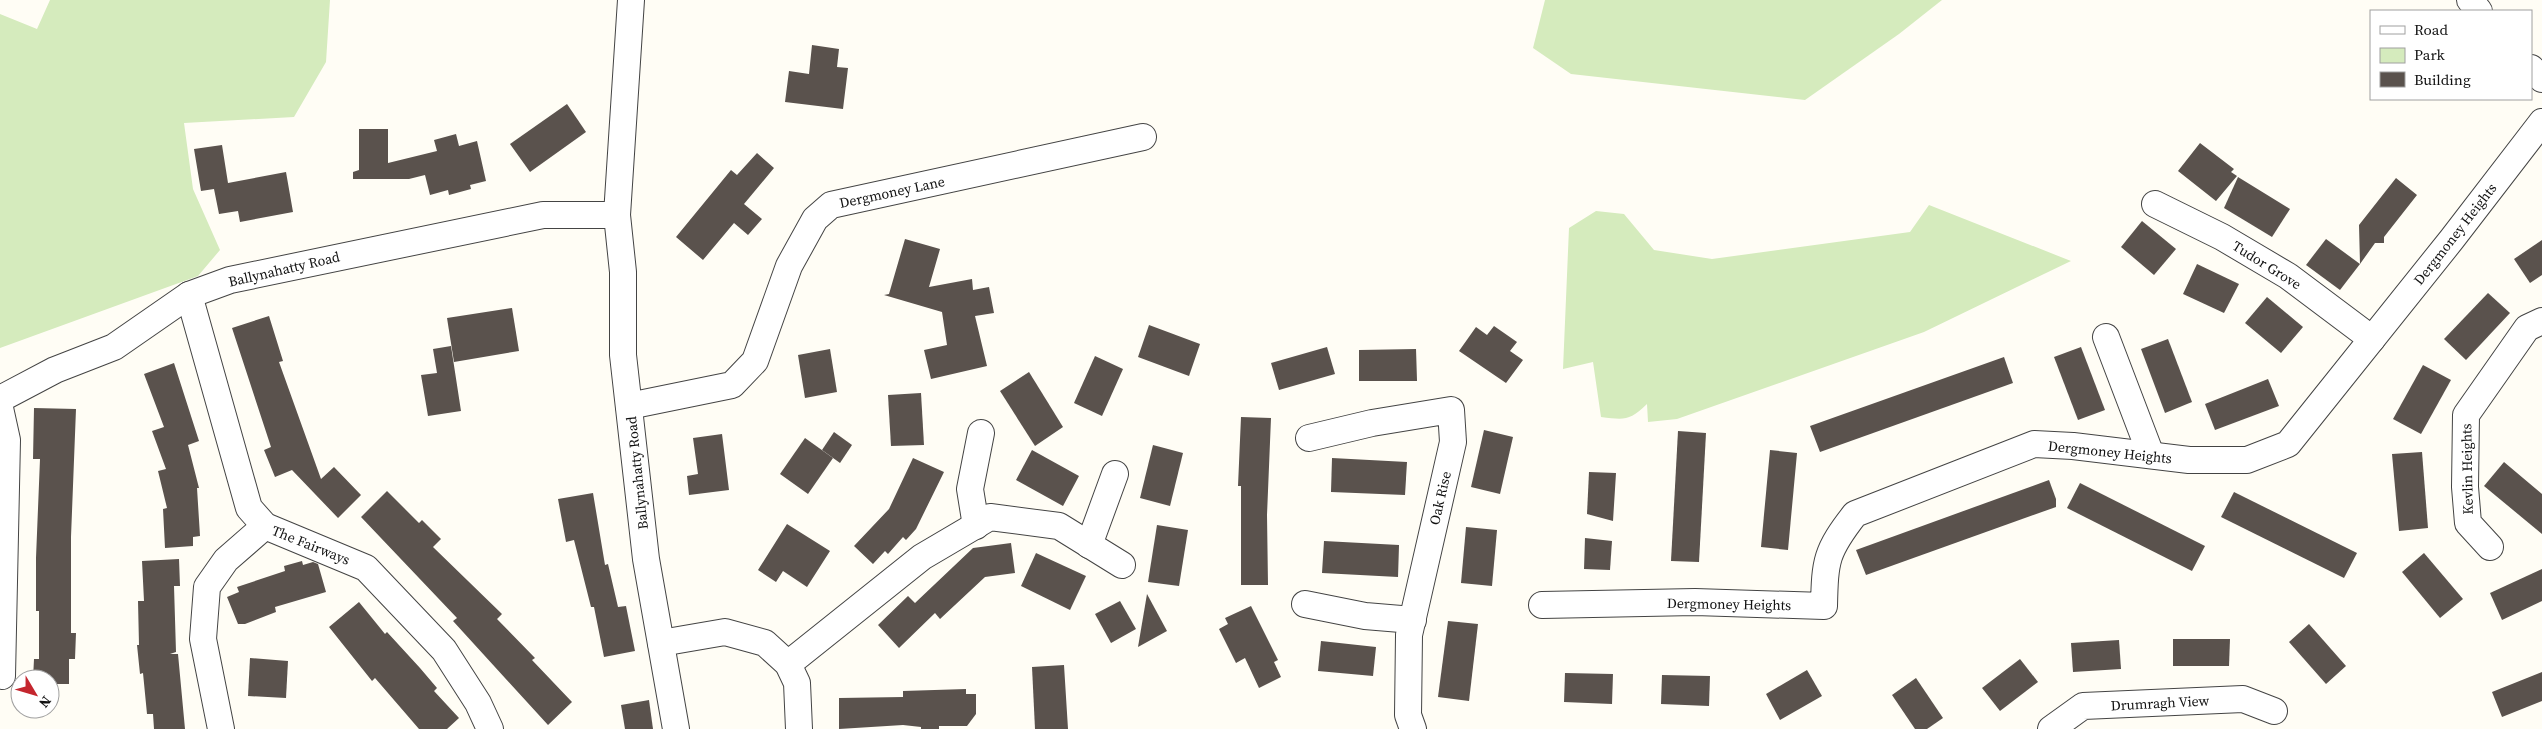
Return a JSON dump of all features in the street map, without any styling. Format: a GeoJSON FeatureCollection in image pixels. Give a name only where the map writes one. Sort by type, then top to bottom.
{"type":"FeatureCollection","features":[{"type":"Feature","properties":{"kind":"street","name":"Ballynahatty Road"},"geometry":{"type":"LineString","coordinates":[[631,0],[617,215],[623,272],[623,355],[646,559],[676,729]]}},
{"type":"Feature","properties":{"kind":"street"},"geometry":{"type":"LineString","coordinates":[[2470,0],[2478,10]]}},
{"type":"Feature","properties":{"kind":"street"},"geometry":{"type":"LineString","coordinates":[[2532,69],[2542,79]]}},
{"type":"Feature","properties":{"kind":"street","name":"Dergmoney Heights"},"geometry":{"type":"LineString","coordinates":[[1542,605],[1695,602],[1824,606],[1825,566],[1835,539],[1855,514],[2034,444],[2073,446],[2189,460],[2247,460],[2288,444],[2452,239],[2542,122]]}},
{"type":"Feature","properties":{"kind":"street","name":"Dergmoney Lane"},"geometry":{"type":"LineString","coordinates":[[629,406],[732,385],[755,361],[790,266],[815,219],[831,205],[1143,137]]}},
{"type":"Feature","properties":{"kind":"street","name":"Tudor Grove"},"geometry":{"type":"LineString","coordinates":[[2155,204],[2222,237],[2288,276],[2372,338]]}},
{"type":"Feature","properties":{"kind":"street","name":"Ballynahatty Road"},"geometry":{"type":"LineString","coordinates":[[0,399],[55,370],[114,347],[189,295],[230,280],[536,216],[617,215]]}},
{"type":"Feature","properties":{"kind":"street","name":"The Fairways"},"geometry":{"type":"LineString","coordinates":[[189,295],[249,508],[265,526],[366,568],[444,650],[478,703],[490,729]]}},
{"type":"Feature","properties":{"kind":"street","name":"Kevlin Heights"},"geometry":{"type":"LineString","coordinates":[[2490,546],[2468,523],[2465,487],[2466,415],[2527,328],[2542,321]]}},
{"type":"Feature","properties":{"kind":"street"},"geometry":{"type":"LineString","coordinates":[[2106,337],[2151,455]]}},
{"type":"Feature","properties":{"kind":"street"},"geometry":{"type":"LineString","coordinates":[[0,408],[7,440],[2,676]]}},
{"type":"Feature","properties":{"kind":"street","name":"Oak Rise"},"geometry":{"type":"LineString","coordinates":[[1309,438],[1372,422],[1451,410],[1453,442],[1409,635],[1408,715],[1412,729]]}},
{"type":"Feature","properties":{"kind":"street"},"geometry":{"type":"LineString","coordinates":[[976,526],[970,489],[981,433]]}},
{"type":"Feature","properties":{"kind":"street"},"geometry":{"type":"LineString","coordinates":[[1089,545],[1114,474]]}},
{"type":"Feature","properties":{"kind":"street"},"geometry":{"type":"LineString","coordinates":[[788,664],[922,557],[990,517],[1059,526],[1122,565]]}},
{"type":"Feature","properties":{"kind":"street"},"geometry":{"type":"LineString","coordinates":[[222,729],[203,639],[207,587],[226,560],[265,526]]}},
{"type":"Feature","properties":{"kind":"street"},"geometry":{"type":"LineString","coordinates":[[1305,604],[1366,616],[1413,620]]}},
{"type":"Feature","properties":{"kind":"street"},"geometry":{"type":"LineString","coordinates":[[661,643],[725,632],[765,643],[788,664],[797,682],[799,729]]}},
{"type":"Feature","properties":{"kind":"street","name":"Drumragh View"},"geometry":{"type":"LineString","coordinates":[[2050,729],[2083,706],[2243,699],[2274,711]]}},
{"type":"Feature","properties":{"kind":"green space"},"geometry":{"type":"Polygon","coordinates":[[[50,0],[330,0],[326,62],[294,117],[184,123],[193,189],[220,250],[198,276],[0,348],[0,14],[37,29],[50,0]]]}},
{"type":"Feature","properties":{"kind":"green space"},"geometry":{"type":"Polygon","coordinates":[[[1545,0],[1942,0],[1899,34],[1805,100],[1571,74],[1533,48],[1545,0]]]}},
{"type":"Feature","properties":{"kind":"green space"},"geometry":{"type":"Polygon","coordinates":[[[1929,205],[2071,261],[1924,332],[1677,419],[1648,422],[1647,404],[1636,414],[1626,418],[1601,417],[1593,362],[1563,369],[1569,228],[1596,211],[1624,214],[1654,250],[1712,259],[1910,232],[1929,205]]]}},
{"type":"Feature","properties":{"kind":"building"},"geometry":{"type":"Polygon","coordinates":[[[812,45],[839,49],[837,67],[848,68],[843,109],[785,102],[789,71],[809,74],[812,45]]]}},
{"type":"Feature","properties":{"kind":"building"},"geometry":{"type":"Polygon","coordinates":[[[567,104],[586,132],[530,172],[510,144],[567,104]]]}},
{"type":"Feature","properties":{"kind":"building"},"geometry":{"type":"Polygon","coordinates":[[[359,129],[388,129],[388,163],[437,151],[434,140],[456,134],[459,146],[477,141],[486,181],[470,185],[471,189],[449,195],[448,190],[430,195],[425,175],[409,179],[353,179],[353,172],[359,170],[359,129]]]}},
{"type":"Feature","properties":{"kind":"building"},"geometry":{"type":"Polygon","coordinates":[[[2200,143],[2234,169],[2231,172],[2237,176],[2216,201],[2178,171],[2200,143]]]}},
{"type":"Feature","properties":{"kind":"building"},"geometry":{"type":"Polygon","coordinates":[[[222,145],[228,183],[286,172],[293,212],[240,222],[238,211],[219,214],[214,189],[201,191],[194,149],[222,145]]]}},
{"type":"Feature","properties":{"kind":"building"},"geometry":{"type":"Polygon","coordinates":[[[757,153],[774,168],[744,204],[762,219],[748,235],[734,223],[703,260],[676,237],[731,170],[737,175],[757,153]]]}},
{"type":"Feature","properties":{"kind":"building"},"geometry":{"type":"Polygon","coordinates":[[[2238,177],[2290,209],[2272,237],[2224,208],[2238,177]]]}},
{"type":"Feature","properties":{"kind":"building"},"geometry":{"type":"Polygon","coordinates":[[[2396,178],[2417,195],[2384,237],[2384,243],[2375,243],[2360,264],[2359,225],[2396,178]]]}},
{"type":"Feature","properties":{"kind":"building"},"geometry":{"type":"Polygon","coordinates":[[[2142,221],[2176,249],[2154,275],[2121,247],[2142,221]]]}},
{"type":"Feature","properties":{"kind":"building"},"geometry":{"type":"Polygon","coordinates":[[[905,239],[940,249],[929,287],[972,279],[973,290],[989,287],[994,313],[975,316],[987,366],[931,379],[924,350],[947,345],[942,312],[884,295],[889,294],[905,239]]]}},
{"type":"Feature","properties":{"kind":"building"},"geometry":{"type":"Polygon","coordinates":[[[2326,239],[2360,264],[2340,290],[2306,265],[2326,239]]]}},
{"type":"Feature","properties":{"kind":"building"},"geometry":{"type":"Polygon","coordinates":[[[2542,240],[2542,275],[2530,283],[2514,259],[2542,240]]]}},
{"type":"Feature","properties":{"kind":"building"},"geometry":{"type":"Polygon","coordinates":[[[2197,264],[2239,284],[2224,313],[2183,294],[2197,264]]]}},
{"type":"Feature","properties":{"kind":"building"},"geometry":{"type":"Polygon","coordinates":[[[2488,293],[2510,313],[2466,360],[2444,339],[2488,293]]]}},
{"type":"Feature","properties":{"kind":"building"},"geometry":{"type":"Polygon","coordinates":[[[2267,297],[2303,327],[2281,353],[2245,323],[2267,297]]]}},
{"type":"Feature","properties":{"kind":"building"},"geometry":{"type":"Polygon","coordinates":[[[512,308],[519,351],[454,362],[447,318],[512,308]]]}},
{"type":"Feature","properties":{"kind":"building"},"geometry":{"type":"Polygon","coordinates":[[[269,316],[283,361],[279,362],[321,479],[334,467],[361,495],[338,518],[292,470],[275,477],[264,450],[271,447],[232,328],[269,316]]]}},
{"type":"Feature","properties":{"kind":"building"},"geometry":{"type":"Polygon","coordinates":[[[1149,325],[1200,344],[1189,376],[1138,357],[1149,325]]]}},
{"type":"Feature","properties":{"kind":"building"},"geometry":{"type":"Polygon","coordinates":[[[1494,326],[1517,342],[1510,351],[1523,360],[1506,383],[1459,351],[1476,327],[1487,335],[1494,326]]]}},
{"type":"Feature","properties":{"kind":"building"},"geometry":{"type":"Polygon","coordinates":[[[2168,339],[2192,402],[2165,413],[2141,349],[2168,339]]]}},
{"type":"Feature","properties":{"kind":"building"},"geometry":{"type":"Polygon","coordinates":[[[451,346],[461,411],[428,416],[421,375],[437,373],[433,349],[451,346]]]}},
{"type":"Feature","properties":{"kind":"building"},"geometry":{"type":"Polygon","coordinates":[[[1327,347],[1335,374],[1279,390],[1271,363],[1327,347]]]}},
{"type":"Feature","properties":{"kind":"building"},"geometry":{"type":"Polygon","coordinates":[[[2081,347],[2105,410],[2078,420],[2054,357],[2081,347]]]}},
{"type":"Feature","properties":{"kind":"building"},"geometry":{"type":"Polygon","coordinates":[[[830,349],[837,392],[805,398],[798,355],[830,349]]]}},
{"type":"Feature","properties":{"kind":"building"},"geometry":{"type":"Polygon","coordinates":[[[1416,349],[1417,381],[1359,381],[1359,350],[1416,349]]]}},
{"type":"Feature","properties":{"kind":"building"},"geometry":{"type":"Polygon","coordinates":[[[1095,356],[1123,369],[1102,416],[1074,403],[1095,356]]]}},
{"type":"Feature","properties":{"kind":"building"},"geometry":{"type":"Polygon","coordinates":[[[2004,357],[2013,383],[1820,452],[1810,426],[2004,357]]]}},
{"type":"Feature","properties":{"kind":"building"},"geometry":{"type":"Polygon","coordinates":[[[174,363],[199,441],[188,445],[199,488],[197,488],[200,536],[193,537],[193,546],[165,548],[163,509],[167,508],[158,471],[166,469],[152,431],[164,427],[144,374],[174,363]]]}},
{"type":"Feature","properties":{"kind":"building"},"geometry":{"type":"Polygon","coordinates":[[[2423,365],[2451,380],[2421,434],[2393,419],[2423,365]]]}},
{"type":"Feature","properties":{"kind":"building"},"geometry":{"type":"Polygon","coordinates":[[[1029,372],[1063,427],[1035,446],[1000,391],[1029,372]]]}},
{"type":"Feature","properties":{"kind":"building"},"geometry":{"type":"Polygon","coordinates":[[[2268,379],[2279,406],[2215,430],[2205,404],[2268,379]]]}},
{"type":"Feature","properties":{"kind":"building"},"geometry":{"type":"Polygon","coordinates":[[[921,393],[924,445],[891,446],[888,395],[921,393]]]}},
{"type":"Feature","properties":{"kind":"building"},"geometry":{"type":"Polygon","coordinates":[[[34,408],[76,409],[71,537],[71,633],[76,633],[75,659],[69,659],[69,684],[60,684],[60,669],[34,669],[34,659],[39,659],[39,611],[36,611],[36,558],[40,459],[33,459],[34,408]]]}},
{"type":"Feature","properties":{"kind":"building"},"geometry":{"type":"Polygon","coordinates":[[[1241,417],[1271,418],[1267,515],[1268,585],[1241,585],[1241,486],[1238,486],[1241,417]]]}},
{"type":"Feature","properties":{"kind":"building"},"geometry":{"type":"Polygon","coordinates":[[[1484,430],[1513,437],[1500,494],[1471,487],[1484,430]]]}},
{"type":"Feature","properties":{"kind":"building"},"geometry":{"type":"Polygon","coordinates":[[[1678,431],[1706,433],[1699,562],[1671,561],[1678,431]]]}},
{"type":"Feature","properties":{"kind":"building"},"geometry":{"type":"Polygon","coordinates":[[[834,432],[852,445],[840,463],[822,450],[834,432]]]}},
{"type":"Feature","properties":{"kind":"building"},"geometry":{"type":"Polygon","coordinates":[[[722,434],[729,490],[689,495],[687,476],[698,474],[693,438],[722,434]]]}},
{"type":"Feature","properties":{"kind":"building"},"geometry":{"type":"Polygon","coordinates":[[[805,438],[833,458],[808,494],[780,474],[805,438]]]}},
{"type":"Feature","properties":{"kind":"building"},"geometry":{"type":"Polygon","coordinates":[[[1153,445],[1183,453],[1170,506],[1140,498],[1153,445]]]}},
{"type":"Feature","properties":{"kind":"building"},"geometry":{"type":"Polygon","coordinates":[[[1032,450],[1079,476],[1063,506],[1016,480],[1032,450]]]}},
{"type":"Feature","properties":{"kind":"building"},"geometry":{"type":"Polygon","coordinates":[[[1770,450],[1797,453],[1788,550],[1761,547],[1770,450]]]}},
{"type":"Feature","properties":{"kind":"building"},"geometry":{"type":"Polygon","coordinates":[[[2422,452],[2428,528],[2399,531],[2392,454],[2422,452]]]}},
{"type":"Feature","properties":{"kind":"building"},"geometry":{"type":"Polygon","coordinates":[[[913,458],[944,472],[916,529],[906,540],[903,537],[888,554],[885,551],[873,564],[854,546],[889,509],[913,458]]]}},
{"type":"Feature","properties":{"kind":"building"},"geometry":{"type":"Polygon","coordinates":[[[1332,458],[1407,462],[1405,495],[1331,492],[1332,458]]]}},
{"type":"Feature","properties":{"kind":"building"},"geometry":{"type":"Polygon","coordinates":[[[2504,462],[2542,494],[2542,534],[2484,486],[2504,462]]]}},
{"type":"Feature","properties":{"kind":"building"},"geometry":{"type":"Polygon","coordinates":[[[1589,472],[1616,473],[1613,521],[1587,514],[1589,472]]]}},
{"type":"Feature","properties":{"kind":"building"},"geometry":{"type":"Polygon","coordinates":[[[2049,480],[2056,499],[2056,507],[1866,575],[1856,550],[2049,480]]]}},
{"type":"Feature","properties":{"kind":"building"},"geometry":{"type":"Polygon","coordinates":[[[2080,483],[2205,546],[2192,571],[2067,508],[2080,483]]]}},
{"type":"Feature","properties":{"kind":"building"},"geometry":{"type":"Polygon","coordinates":[[[387,491],[419,523],[422,520],[441,539],[433,547],[502,614],[497,619],[535,658],[532,660],[572,702],[548,725],[453,621],[457,618],[361,517],[387,491]]]}},
{"type":"Feature","properties":{"kind":"building"},"geometry":{"type":"Polygon","coordinates":[[[2234,492],[2357,553],[2344,578],[2221,517],[2234,492]]]}},
{"type":"Feature","properties":{"kind":"building"},"geometry":{"type":"Polygon","coordinates":[[[593,493],[605,565],[608,564],[618,607],[626,606],[635,651],[604,657],[594,607],[591,607],[574,540],[566,542],[558,499],[593,493]]]}},
{"type":"Feature","properties":{"kind":"building"},"geometry":{"type":"Polygon","coordinates":[[[787,524],[830,551],[807,587],[783,571],[776,582],[758,570],[787,524]]]}},
{"type":"Feature","properties":{"kind":"building"},"geometry":{"type":"Polygon","coordinates":[[[1157,525],[1188,530],[1179,586],[1148,582],[1157,525]]]}},
{"type":"Feature","properties":{"kind":"building"},"geometry":{"type":"Polygon","coordinates":[[[1466,527],[1497,530],[1492,586],[1461,583],[1466,527]]]}},
{"type":"Feature","properties":{"kind":"building"},"geometry":{"type":"Polygon","coordinates":[[[1585,538],[1612,541],[1610,570],[1584,569],[1585,538]]]}},
{"type":"Feature","properties":{"kind":"building"},"geometry":{"type":"Polygon","coordinates":[[[1324,541],[1399,545],[1398,577],[1322,573],[1324,541]]]}},
{"type":"Feature","properties":{"kind":"building"},"geometry":{"type":"Polygon","coordinates":[[[1011,543],[1015,573],[985,577],[940,619],[935,613],[899,648],[878,625],[908,596],[915,603],[973,548],[1011,543]]]}},
{"type":"Feature","properties":{"kind":"building"},"geometry":{"type":"Polygon","coordinates":[[[1036,553],[1086,576],[1070,610],[1021,586],[1036,553]]]}},
{"type":"Feature","properties":{"kind":"building"},"geometry":{"type":"Polygon","coordinates":[[[2424,553],[2463,599],[2440,618],[2402,572],[2424,553]]]}},
{"type":"Feature","properties":{"kind":"building"},"geometry":{"type":"Polygon","coordinates":[[[179,559],[180,586],[174,586],[176,652],[170,654],[178,654],[185,729],[154,729],[153,714],[147,714],[143,673],[140,674],[137,645],[139,645],[138,601],[144,601],[142,561],[179,559]]]}},
{"type":"Feature","properties":{"kind":"building"},"geometry":{"type":"Polygon","coordinates":[[[302,561],[303,565],[313,562],[318,564],[326,592],[275,607],[276,612],[245,624],[238,624],[227,597],[239,592],[237,587],[285,571],[284,566],[302,561]]]}},
{"type":"Feature","properties":{"kind":"building"},"geometry":{"type":"Polygon","coordinates":[[[2542,569],[2542,601],[2502,620],[2490,593],[2542,569]]]}},
{"type":"Feature","properties":{"kind":"building"},"geometry":{"type":"Polygon","coordinates":[[[1147,594],[1167,631],[1138,647],[1147,594]]]}},
{"type":"Feature","properties":{"kind":"building"},"geometry":{"type":"Polygon","coordinates":[[[1120,601],[1136,629],[1111,643],[1095,614],[1120,601]]]}},
{"type":"Feature","properties":{"kind":"building"},"geometry":{"type":"Polygon","coordinates":[[[359,602],[385,634],[387,632],[420,668],[437,688],[434,691],[459,718],[447,729],[419,729],[375,678],[372,681],[329,627],[359,602]]]}},
{"type":"Feature","properties":{"kind":"building"},"geometry":{"type":"Polygon","coordinates":[[[1251,606],[1278,660],[1274,662],[1281,677],[1259,688],[1245,658],[1236,663],[1219,629],[1228,624],[1225,618],[1251,606]]]}},
{"type":"Feature","properties":{"kind":"building"},"geometry":{"type":"Polygon","coordinates":[[[1448,621],[1478,624],[1469,701],[1438,697],[1448,621]]]}},
{"type":"Feature","properties":{"kind":"building"},"geometry":{"type":"Polygon","coordinates":[[[2309,624],[2346,666],[2326,684],[2289,642],[2309,624]]]}},
{"type":"Feature","properties":{"kind":"building"},"geometry":{"type":"Polygon","coordinates":[[[2173,639],[2230,639],[2229,666],[2173,666],[2173,639]]]}},
{"type":"Feature","properties":{"kind":"building"},"geometry":{"type":"Polygon","coordinates":[[[2119,640],[2121,669],[2073,672],[2071,643],[2119,640]]]}},
{"type":"Feature","properties":{"kind":"building"},"geometry":{"type":"Polygon","coordinates":[[[1321,641],[1376,647],[1373,676],[1318,671],[1321,641]]]}},
{"type":"Feature","properties":{"kind":"building"},"geometry":{"type":"Polygon","coordinates":[[[250,658],[288,661],[286,698],[248,696],[250,658]]]}},
{"type":"Feature","properties":{"kind":"building"},"geometry":{"type":"Polygon","coordinates":[[[2020,659],[2038,682],[2000,711],[1982,688],[2020,659]]]}},
{"type":"Feature","properties":{"kind":"building"},"geometry":{"type":"Polygon","coordinates":[[[1064,665],[1068,729],[1035,729],[1032,667],[1064,665]]]}},
{"type":"Feature","properties":{"kind":"building"},"geometry":{"type":"Polygon","coordinates":[[[1807,670],[1822,696],[1780,720],[1766,694],[1807,670]]]}},
{"type":"Feature","properties":{"kind":"building"},"geometry":{"type":"Polygon","coordinates":[[[2542,672],[2542,701],[2502,717],[2492,692],[2542,672]]]}},
{"type":"Feature","properties":{"kind":"building"},"geometry":{"type":"Polygon","coordinates":[[[1565,673],[1613,674],[1612,704],[1564,702],[1565,673]]]}},
{"type":"Feature","properties":{"kind":"building"},"geometry":{"type":"Polygon","coordinates":[[[1662,675],[1710,676],[1709,706],[1661,704],[1662,675]]]}},
{"type":"Feature","properties":{"kind":"building"},"geometry":{"type":"Polygon","coordinates":[[[1916,678],[1943,718],[1927,729],[1915,729],[1892,695],[1916,678]]]}},
{"type":"Feature","properties":{"kind":"building"},"geometry":{"type":"Polygon","coordinates":[[[966,689],[966,694],[976,694],[976,714],[967,726],[939,726],[939,729],[921,729],[921,727],[903,725],[839,729],[839,698],[903,697],[903,691],[966,689]]]}},
{"type":"Feature","properties":{"kind":"building"},"geometry":{"type":"Polygon","coordinates":[[[649,700],[653,729],[625,729],[621,705],[649,700]]]}}]}
